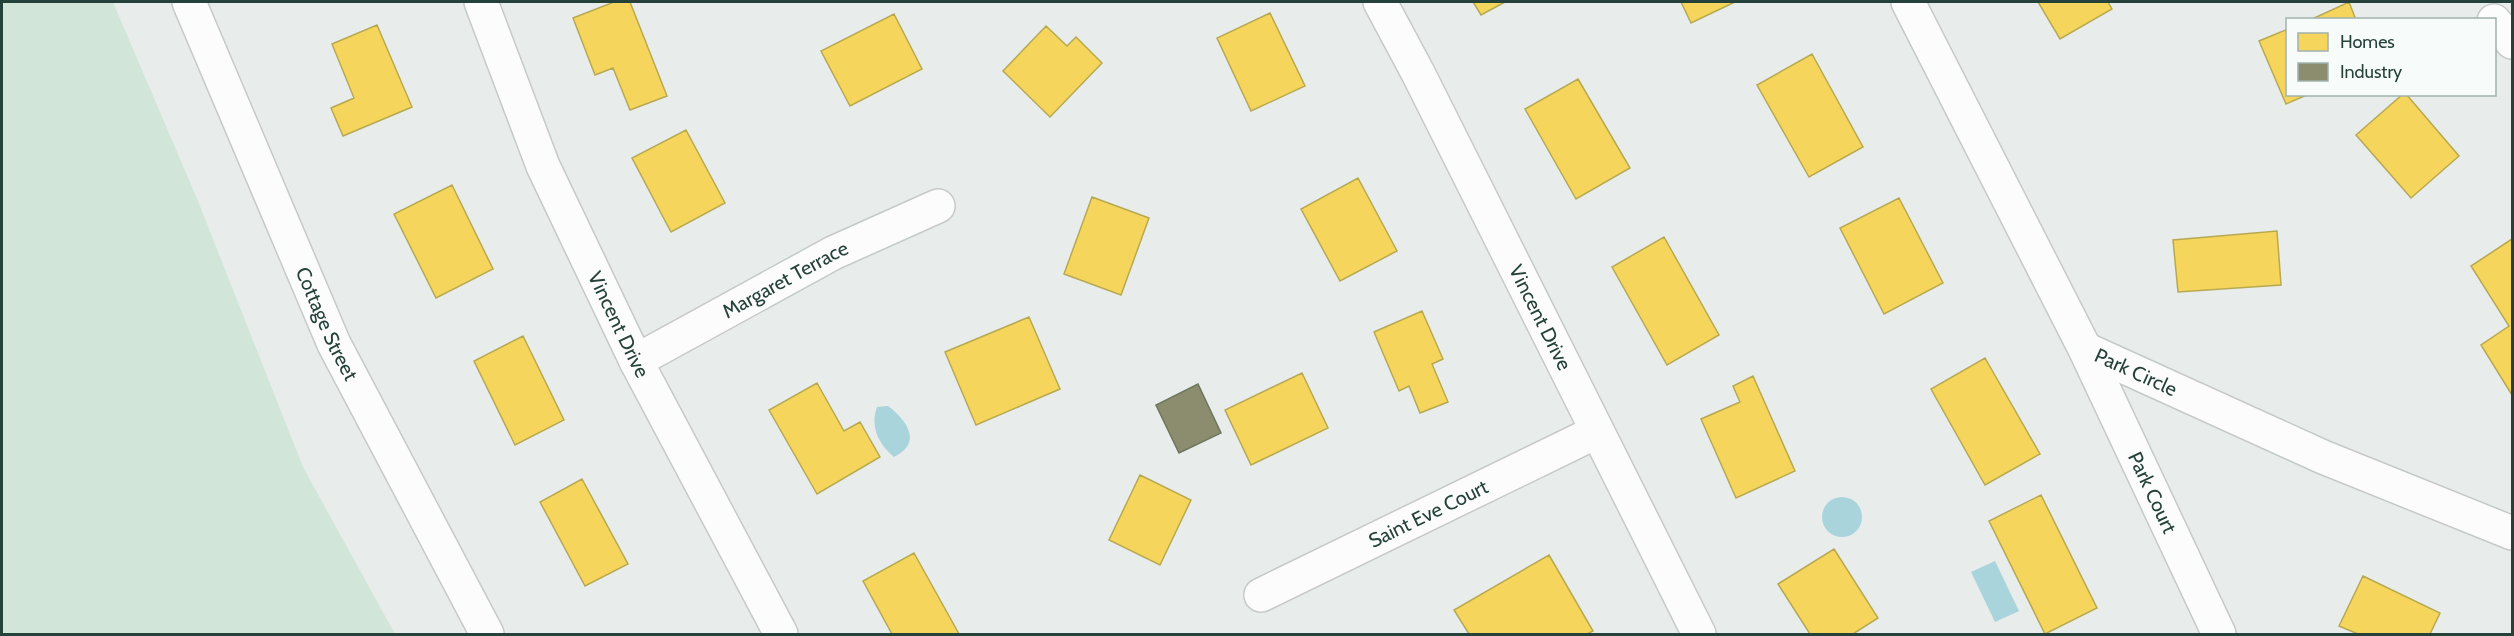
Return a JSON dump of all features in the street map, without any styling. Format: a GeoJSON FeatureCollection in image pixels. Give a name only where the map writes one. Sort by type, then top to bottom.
{"type":"FeatureCollection","features":[{"type":"Feature","properties":{"kind":"street","name":"Cottage Street"},"geometry":{"type":"LineString","coordinates":[[189,2],[334,344],[487,634]]}},
{"type":"Feature","properties":{"kind":"street","name":"Vincent Drive"},"geometry":{"type":"LineString","coordinates":[[481,2],[543,166],[636,361],[781,634]]}},
{"type":"Feature","properties":{"kind":"street","name":"Vincent Drive"},"geometry":{"type":"LineString","coordinates":[[1380,2],[1418,73],[1699,634]]}},
{"type":"Feature","properties":{"kind":"street","name":"Park Circle"},"geometry":{"type":"LineString","coordinates":[[1908,2],[2085,349],[2323,457],[2512,532]]}},
{"type":"Feature","properties":{"kind":"street"},"geometry":{"type":"LineString","coordinates":[[2478,2],[2492,18]]}},
{"type":"Feature","properties":{"kind":"street"},"geometry":{"type":"LineString","coordinates":[[2496,22],[2512,42]]}},
{"type":"Feature","properties":{"kind":"street","name":"Margaret Terrace"},"geometry":{"type":"LineString","coordinates":[[636,361],[833,253],[938,206]]}},
{"type":"Feature","properties":{"kind":"street","name":"Park Court"},"geometry":{"type":"LineString","coordinates":[[2085,349],[2219,634]]}},
{"type":"Feature","properties":{"kind":"street","name":"Saint Eve Court"},"geometry":{"type":"LineString","coordinates":[[1261,595],[1596,432]]}},
{"type":"Feature","properties":{"kind":"green space"},"geometry":{"type":"Polygon","coordinates":[[[2,2],[113,2],[198,201],[303,467],[395,634],[2,634],[2,2]]]}},
{"type":"Feature","properties":{"kind":"water"},"geometry":{"type":"Polygon","coordinates":[[[888,406],[906,425],[910,438],[903,451],[894,457],[880,440],[874,421],[877,407],[888,406]]]}},
{"type":"Feature","properties":{"kind":"water"},"geometry":{"type":"Polygon","coordinates":[[[1842,497],[1850,498],[1856,503],[1861,509],[1861,525],[1856,531],[1850,536],[1842,537],[1834,536],[1828,531],[1823,525],[1822,517],[1823,509],[1828,503],[1834,498],[1842,497]]]}},
{"type":"Feature","properties":{"kind":"water"},"geometry":{"type":"Polygon","coordinates":[[[1995,561],[2019,611],[1995,622],[1971,572],[1995,561]]]}},
{"type":"Feature","properties":{"kind":"building: Homes"},"geometry":{"type":"Polygon","coordinates":[[[614,2],[630,2],[667,96],[630,110],[613,68],[595,75],[573,18],[614,2]]]}},
{"type":"Feature","properties":{"kind":"building: Homes"},"geometry":{"type":"Polygon","coordinates":[[[1473,2],[1505,2],[1481,15],[1473,2]]]}},
{"type":"Feature","properties":{"kind":"building: Homes"},"geometry":{"type":"Polygon","coordinates":[[[1681,2],[1735,2],[1691,23],[1681,2]]]}},
{"type":"Feature","properties":{"kind":"building: Homes"},"geometry":{"type":"Polygon","coordinates":[[[2038,2],[2108,2],[2112,9],[2060,39],[2038,2]]]}},
{"type":"Feature","properties":{"kind":"building: Homes"},"geometry":{"type":"Polygon","coordinates":[[[2349,2],[2355,18],[2314,18],[2349,2]]]}},
{"type":"Feature","properties":{"kind":"building: Homes"},"geometry":{"type":"Polygon","coordinates":[[[1270,13],[1305,86],[1251,111],[1217,38],[1270,13]]]}},
{"type":"Feature","properties":{"kind":"building: Homes"},"geometry":{"type":"Polygon","coordinates":[[[894,14],[922,69],[850,106],[821,51],[894,14]]]}},
{"type":"Feature","properties":{"kind":"building: Homes"},"geometry":{"type":"Polygon","coordinates":[[[377,25],[412,107],[343,136],[331,108],[354,98],[332,44],[377,25]]]}},
{"type":"Feature","properties":{"kind":"building: Homes"},"geometry":{"type":"Polygon","coordinates":[[[1046,26],[1067,46],[1076,37],[1102,63],[1050,117],[1003,71],[1046,26]]]}},
{"type":"Feature","properties":{"kind":"building: Homes"},"geometry":{"type":"Polygon","coordinates":[[[2286,30],[2286,96],[2304,96],[2286,104],[2259,41],[2286,30]]]}},
{"type":"Feature","properties":{"kind":"building: Homes"},"geometry":{"type":"Polygon","coordinates":[[[1812,54],[1863,147],[1809,177],[1757,85],[1812,54]]]}},
{"type":"Feature","properties":{"kind":"building: Homes"},"geometry":{"type":"Polygon","coordinates":[[[1578,79],[1630,168],[1576,199],[1525,109],[1578,79]]]}},
{"type":"Feature","properties":{"kind":"building: Homes"},"geometry":{"type":"Polygon","coordinates":[[[2401,96],[2408,96],[2459,156],[2411,198],[2356,135],[2401,96]]]}},
{"type":"Feature","properties":{"kind":"building: Homes"},"geometry":{"type":"Polygon","coordinates":[[[686,130],[725,203],[671,232],[632,158],[686,130]]]}},
{"type":"Feature","properties":{"kind":"building: Homes"},"geometry":{"type":"Polygon","coordinates":[[[1358,178],[1397,251],[1340,281],[1301,209],[1358,178]]]}},
{"type":"Feature","properties":{"kind":"building: Homes"},"geometry":{"type":"Polygon","coordinates":[[[452,185],[493,269],[436,298],[394,214],[452,185]]]}},
{"type":"Feature","properties":{"kind":"building: Homes"},"geometry":{"type":"Polygon","coordinates":[[[1092,197],[1149,218],[1121,295],[1064,274],[1092,197]]]}},
{"type":"Feature","properties":{"kind":"building: Homes"},"geometry":{"type":"Polygon","coordinates":[[[1899,198],[1943,283],[1884,314],[1840,228],[1899,198]]]}},
{"type":"Feature","properties":{"kind":"building: Homes"},"geometry":{"type":"Polygon","coordinates":[[[2277,231],[2281,285],[2178,292],[2173,240],[2277,231]]]}},
{"type":"Feature","properties":{"kind":"building: Homes"},"geometry":{"type":"Polygon","coordinates":[[[1664,237],[1719,335],[1667,365],[1612,267],[1664,237]]]}},
{"type":"Feature","properties":{"kind":"building: Homes"},"geometry":{"type":"Polygon","coordinates":[[[2512,239],[2512,395],[2481,345],[2509,326],[2471,266],[2512,239]]]}},
{"type":"Feature","properties":{"kind":"building: Homes"},"geometry":{"type":"Polygon","coordinates":[[[1422,311],[1443,359],[1432,364],[1448,402],[1420,413],[1409,386],[1399,391],[1374,332],[1422,311]]]}},
{"type":"Feature","properties":{"kind":"building: Homes"},"geometry":{"type":"Polygon","coordinates":[[[1029,317],[1060,389],[976,425],[945,352],[1029,317]]]}},
{"type":"Feature","properties":{"kind":"building: Homes"},"geometry":{"type":"Polygon","coordinates":[[[523,336],[564,420],[515,445],[474,361],[523,336]]]}},
{"type":"Feature","properties":{"kind":"building: Homes"},"geometry":{"type":"Polygon","coordinates":[[[1985,358],[2040,454],[1985,485],[1931,389],[1985,358]]]}},
{"type":"Feature","properties":{"kind":"building: Homes"},"geometry":{"type":"Polygon","coordinates":[[[1302,373],[1328,428],[1251,465],[1225,410],[1302,373]]]}},
{"type":"Feature","properties":{"kind":"building: Homes"},"geometry":{"type":"Polygon","coordinates":[[[1753,376],[1795,471],[1736,498],[1701,419],[1740,402],[1733,386],[1753,376]]]}},
{"type":"Feature","properties":{"kind":"building: Homes"},"geometry":{"type":"Polygon","coordinates":[[[817,383],[844,431],[860,422],[880,457],[817,494],[769,410],[817,383]]]}},
{"type":"Feature","properties":{"kind":"building: Homes"},"geometry":{"type":"Polygon","coordinates":[[[1140,475],[1191,500],[1160,565],[1109,540],[1140,475]]]}},
{"type":"Feature","properties":{"kind":"building: Homes"},"geometry":{"type":"Polygon","coordinates":[[[582,479],[628,564],[585,586],[540,502],[582,479]]]}},
{"type":"Feature","properties":{"kind":"building: Homes"},"geometry":{"type":"Polygon","coordinates":[[[2041,495],[2097,608],[2045,634],[1989,521],[2041,495]]]}},
{"type":"Feature","properties":{"kind":"building: Homes"},"geometry":{"type":"Polygon","coordinates":[[[1834,549],[1878,618],[1853,634],[1810,634],[1778,584],[1834,549]]]}},
{"type":"Feature","properties":{"kind":"building: Homes"},"geometry":{"type":"Polygon","coordinates":[[[914,553],[959,634],[892,634],[863,581],[914,553]]]}},
{"type":"Feature","properties":{"kind":"building: Homes"},"geometry":{"type":"Polygon","coordinates":[[[1549,555],[1593,631],[1587,634],[1469,634],[1454,610],[1549,555]]]}},
{"type":"Feature","properties":{"kind":"building: Homes"},"geometry":{"type":"Polygon","coordinates":[[[2363,576],[2440,613],[2430,634],[2358,634],[2339,626],[2363,576]]]}},
{"type":"Feature","properties":{"kind":"building: Industry"},"geometry":{"type":"Polygon","coordinates":[[[1198,384],[1221,433],[1179,453],[1156,405],[1198,384]]]}}]}
